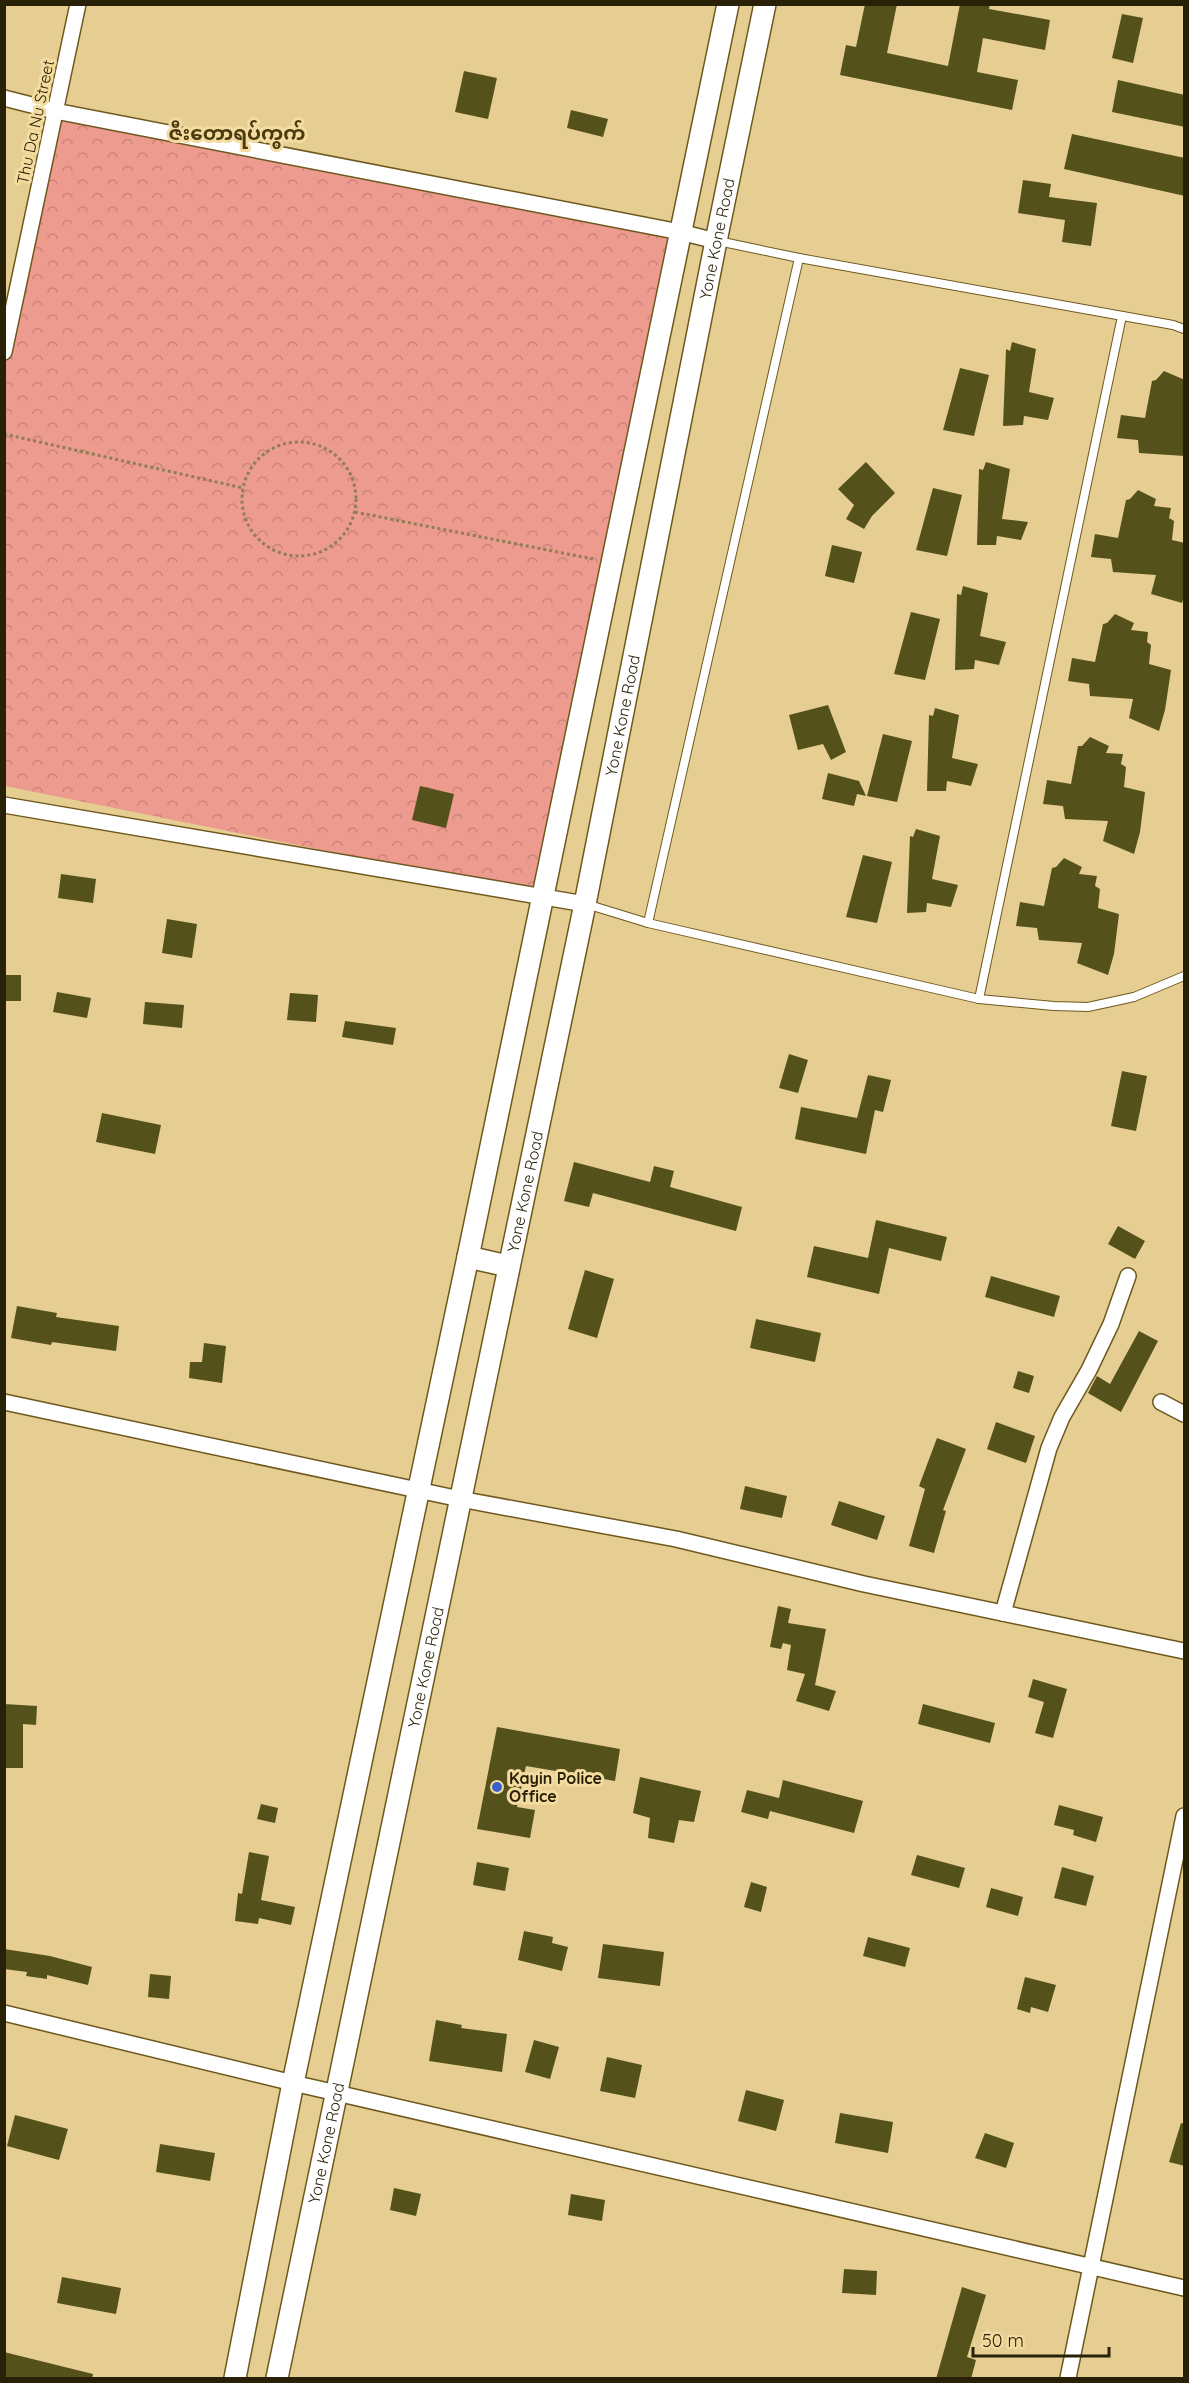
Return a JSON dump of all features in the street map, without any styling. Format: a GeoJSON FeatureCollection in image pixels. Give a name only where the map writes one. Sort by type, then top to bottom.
{"type":"FeatureCollection","features":[{"type":"Feature","properties":{"kind":"street","name":"Thu Da Nu Street"},"geometry":{"type":"LineString","coordinates":[[4,352],[78,4]]}},
{"type":"Feature","properties":{"kind":"street"},"geometry":{"type":"LineString","coordinates":[[236,2379],[293,2083],[544,895],[728,4]]}},
{"type":"Feature","properties":{"kind":"street","name":"Yone Kone Road"},"geometry":{"type":"LineString","coordinates":[[278,2379],[585,904],[765,4]]}},
{"type":"Feature","properties":{"kind":"street"},"geometry":{"type":"LineString","coordinates":[[4,98],[56,111],[680,232],[716,241]]}},
{"type":"Feature","properties":{"kind":"street"},"geometry":{"type":"LineString","coordinates":[[4,805],[544,895],[585,904]]}},
{"type":"Feature","properties":{"kind":"street"},"geometry":{"type":"LineString","coordinates":[[468,1257],[508,1266]]}},
{"type":"Feature","properties":{"kind":"street"},"geometry":{"type":"LineString","coordinates":[[1003,1613],[1049,1448],[1062,1417],[1089,1370],[1111,1324],[1128,1276]]}},
{"type":"Feature","properties":{"kind":"street"},"geometry":{"type":"LineString","coordinates":[[4,1402],[460,1499],[676,1539],[864,1584],[1185,1651]]}},
{"type":"Feature","properties":{"kind":"street"},"geometry":{"type":"LineString","coordinates":[[1161,1402],[1185,1414]]}},
{"type":"Feature","properties":{"kind":"street"},"geometry":{"type":"LineString","coordinates":[[1068,2379],[1185,1816]]}},
{"type":"Feature","properties":{"kind":"street"},"geometry":{"type":"LineString","coordinates":[[4,2013],[293,2083],[1185,2288]]}},
{"type":"Feature","properties":{"kind":"lane"},"geometry":{"type":"LineString","coordinates":[[716,241],[1173,325],[1185,330]]}},
{"type":"Feature","properties":{"kind":"lane"},"geometry":{"type":"LineString","coordinates":[[648,923],[799,258]]}},
{"type":"Feature","properties":{"kind":"lane"},"geometry":{"type":"LineString","coordinates":[[979,999],[1122,316]]}},
{"type":"Feature","properties":{"kind":"lane"},"geometry":{"type":"LineString","coordinates":[[585,904],[648,923],[979,999],[1088,1007],[1134,998],[1185,976]]}},
{"type":"Feature","properties":{"kind":"path"},"geometry":{"type":"LineString","coordinates":[[4,434],[243,488]]}},
{"type":"Feature","properties":{"kind":"path"},"geometry":{"type":"LineString","coordinates":[[286,443],[315,444],[332,453],[346,466],[356,493],[355,512],[348,530],[327,550],[310,556],[291,556],[265,546],[252,532],[244,516],[243,488],[254,463],[268,451],[286,443]]}},
{"type":"Feature","properties":{"kind":"path"},"geometry":{"type":"LineString","coordinates":[[355,512],[612,563]]}},
{"type":"Feature","properties":{"kind":"green space"},"geometry":{"type":"Polygon","coordinates":[[[55,111],[680,232],[544,895],[5,786],[5,352],[55,111]]]}},
{"type":"Feature","properties":{"kind":"building"},"geometry":{"type":"Polygon","coordinates":[[[865,4],[897,4],[887,53],[948,66],[960,4],[990,4],[989,9],[1050,20],[1045,50],[983,38],[977,72],[1018,80],[1012,110],[840,75],[846,45],[856,47],[865,4]]]}},
{"type":"Feature","properties":{"kind":"building"},"geometry":{"type":"Polygon","coordinates":[[[1122,14],[1143,18],[1133,63],[1112,58],[1122,14]]]}},
{"type":"Feature","properties":{"kind":"building"},"geometry":{"type":"Polygon","coordinates":[[[464,71],[497,78],[488,119],[455,112],[464,71]]]}},
{"type":"Feature","properties":{"kind":"building"},"geometry":{"type":"Polygon","coordinates":[[[1118,80],[1185,95],[1185,127],[1112,112],[1118,80]]]}},
{"type":"Feature","properties":{"kind":"building"},"geometry":{"type":"Polygon","coordinates":[[[571,110],[608,119],[603,137],[567,128],[571,110]]]}},
{"type":"Feature","properties":{"kind":"building"},"geometry":{"type":"Polygon","coordinates":[[[1072,134],[1185,158],[1185,196],[1064,169],[1072,134]]]}},
{"type":"Feature","properties":{"kind":"building"},"geometry":{"type":"Polygon","coordinates":[[[1023,180],[1051,184],[1049,197],[1097,203],[1091,246],[1062,242],[1065,220],[1018,213],[1023,180]]]}},
{"type":"Feature","properties":{"kind":"building"},"geometry":{"type":"Polygon","coordinates":[[[1012,342],[1036,349],[1029,392],[1054,398],[1048,420],[1024,416],[1023,425],[1003,426],[1006,349],[1010,351],[1012,342]]]}},
{"type":"Feature","properties":{"kind":"building"},"geometry":{"type":"Polygon","coordinates":[[[960,368],[989,375],[974,436],[943,430],[960,368]]]}},
{"type":"Feature","properties":{"kind":"building"},"geometry":{"type":"Polygon","coordinates":[[[1164,371],[1185,380],[1185,456],[1139,453],[1138,440],[1117,438],[1121,415],[1145,418],[1152,381],[1164,371]]]}},
{"type":"Feature","properties":{"kind":"building"},"geometry":{"type":"Polygon","coordinates":[[[866,462],[895,493],[872,516],[864,529],[846,519],[854,505],[838,489],[866,462]]]}},
{"type":"Feature","properties":{"kind":"building"},"geometry":{"type":"Polygon","coordinates":[[[986,462],[1010,469],[1002,519],[1028,522],[1021,540],[997,536],[996,545],[977,545],[979,469],[983,470],[986,462]]]}},
{"type":"Feature","properties":{"kind":"building"},"geometry":{"type":"Polygon","coordinates":[[[933,488],[962,495],[947,556],[916,550],[933,488]]]}},
{"type":"Feature","properties":{"kind":"building"},"geometry":{"type":"Polygon","coordinates":[[[1138,490],[1156,499],[1154,506],[1171,508],[1169,518],[1174,521],[1172,540],[1185,543],[1185,593],[1182,603],[1151,594],[1156,575],[1113,572],[1111,559],[1091,557],[1095,534],[1118,538],[1126,500],[1138,490]]]}},
{"type":"Feature","properties":{"kind":"building"},"geometry":{"type":"Polygon","coordinates":[[[832,545],[862,552],[854,583],[825,576],[832,545]]]}},
{"type":"Feature","properties":{"kind":"building"},"geometry":{"type":"Polygon","coordinates":[[[963,586],[988,593],[980,636],[1006,642],[999,665],[975,660],[974,669],[955,670],[957,594],[961,595],[963,586]]]}},
{"type":"Feature","properties":{"kind":"building"},"geometry":{"type":"Polygon","coordinates":[[[911,612],[940,619],[925,680],[894,674],[911,612]]]}},
{"type":"Feature","properties":{"kind":"building"},"geometry":{"type":"Polygon","coordinates":[[[1115,614],[1134,623],[1131,630],[1148,632],[1147,642],[1151,645],[1149,664],[1171,670],[1165,710],[1159,731],[1129,718],[1133,699],[1090,696],[1089,684],[1068,681],[1072,658],[1095,662],[1103,624],[1115,614]]]}},
{"type":"Feature","properties":{"kind":"building"},"geometry":{"type":"Polygon","coordinates":[[[828,705],[846,752],[831,760],[823,744],[798,750],[789,715],[828,705]]]}},
{"type":"Feature","properties":{"kind":"building"},"geometry":{"type":"Polygon","coordinates":[[[935,708],[959,715],[952,758],[978,764],[971,786],[947,781],[946,791],[927,791],[929,715],[933,716],[935,708]]]}},
{"type":"Feature","properties":{"kind":"building"},"geometry":{"type":"Polygon","coordinates":[[[883,734],[912,741],[897,802],[867,796],[883,734]]]}},
{"type":"Feature","properties":{"kind":"building"},"geometry":{"type":"Polygon","coordinates":[[[1090,737],[1109,746],[1106,753],[1123,754],[1121,764],[1126,767],[1124,787],[1145,792],[1140,832],[1134,854],[1103,841],[1108,821],[1065,819],[1063,806],[1043,804],[1047,780],[1071,784],[1078,746],[1082,746],[1090,737]]]}},
{"type":"Feature","properties":{"kind":"building"},"geometry":{"type":"Polygon","coordinates":[[[828,773],[859,781],[866,796],[857,794],[854,806],[822,799],[828,773]]]}},
{"type":"Feature","properties":{"kind":"building"},"geometry":{"type":"Polygon","coordinates":[[[420,786],[454,794],[446,828],[412,820],[420,786]]]}},
{"type":"Feature","properties":{"kind":"building"},"geometry":{"type":"Polygon","coordinates":[[[916,829],[940,836],[932,879],[958,885],[951,907],[927,903],[926,912],[907,913],[910,836],[913,837],[916,829]]]}},
{"type":"Feature","properties":{"kind":"building"},"geometry":{"type":"Polygon","coordinates":[[[863,855],[892,862],[877,923],[846,917],[863,855]]]}},
{"type":"Feature","properties":{"kind":"building"},"geometry":{"type":"Polygon","coordinates":[[[1064,858],[1082,867],[1079,874],[1097,876],[1095,886],[1100,889],[1098,908],[1119,914],[1114,954],[1108,975],[1077,963],[1082,943],[1039,940],[1037,928],[1016,926],[1020,902],[1044,906],[1052,868],[1064,858]]]}},
{"type":"Feature","properties":{"kind":"building"},"geometry":{"type":"Polygon","coordinates":[[[61,874],[96,879],[93,903],[58,898],[61,874]]]}},
{"type":"Feature","properties":{"kind":"building"},"geometry":{"type":"Polygon","coordinates":[[[167,919],[197,924],[192,958],[162,953],[167,919]]]}},
{"type":"Feature","properties":{"kind":"building"},"geometry":{"type":"Polygon","coordinates":[[[4,975],[21,975],[21,1001],[4,1001],[4,975]]]}},
{"type":"Feature","properties":{"kind":"building"},"geometry":{"type":"Polygon","coordinates":[[[57,992],[91,998],[87,1018],[53,1012],[57,992]]]}},
{"type":"Feature","properties":{"kind":"building"},"geometry":{"type":"Polygon","coordinates":[[[290,993],[318,995],[316,1022],[287,1020],[290,993]]]}},
{"type":"Feature","properties":{"kind":"building"},"geometry":{"type":"Polygon","coordinates":[[[145,1002],[184,1005],[182,1028],[143,1024],[145,1002]]]}},
{"type":"Feature","properties":{"kind":"building"},"geometry":{"type":"Polygon","coordinates":[[[345,1021],[396,1028],[393,1045],[342,1037],[345,1021]]]}},
{"type":"Feature","properties":{"kind":"building"},"geometry":{"type":"Polygon","coordinates":[[[789,1054],[808,1060],[798,1093],[779,1088],[789,1054]]]}},
{"type":"Feature","properties":{"kind":"building"},"geometry":{"type":"Polygon","coordinates":[[[1122,1071],[1147,1076],[1136,1131],[1111,1126],[1122,1071]]]}},
{"type":"Feature","properties":{"kind":"building"},"geometry":{"type":"Polygon","coordinates":[[[868,1075],[891,1080],[883,1112],[875,1110],[866,1154],[795,1139],[801,1107],[857,1118],[868,1075]]]}},
{"type":"Feature","properties":{"kind":"building"},"geometry":{"type":"Polygon","coordinates":[[[102,1113],[161,1125],[155,1154],[96,1142],[102,1113]]]}},
{"type":"Feature","properties":{"kind":"building"},"geometry":{"type":"Polygon","coordinates":[[[574,1162],[650,1182],[654,1166],[674,1171],[670,1187],[742,1207],[736,1231],[593,1193],[589,1207],[564,1201],[574,1162]]]}},
{"type":"Feature","properties":{"kind":"building"},"geometry":{"type":"Polygon","coordinates":[[[876,1220],[947,1237],[941,1261],[889,1248],[879,1294],[807,1277],[814,1246],[868,1258],[876,1220]]]}},
{"type":"Feature","properties":{"kind":"building"},"geometry":{"type":"Polygon","coordinates":[[[1118,1226],[1145,1241],[1135,1259],[1108,1244],[1118,1226]]]}},
{"type":"Feature","properties":{"kind":"building"},"geometry":{"type":"Polygon","coordinates":[[[585,1270],[614,1279],[597,1338],[568,1329],[585,1270]]]}},
{"type":"Feature","properties":{"kind":"building"},"geometry":{"type":"Polygon","coordinates":[[[991,1276],[1060,1296],[1054,1317],[985,1297],[991,1276]]]}},
{"type":"Feature","properties":{"kind":"building"},"geometry":{"type":"Polygon","coordinates":[[[17,1306],[57,1313],[56,1317],[119,1326],[116,1351],[52,1342],[51,1345],[11,1338],[17,1306]]]}},
{"type":"Feature","properties":{"kind":"building"},"geometry":{"type":"Polygon","coordinates":[[[756,1319],[821,1333],[815,1362],[750,1348],[756,1319]]]}},
{"type":"Feature","properties":{"kind":"building"},"geometry":{"type":"Polygon","coordinates":[[[1139,1331],[1158,1341],[1121,1412],[1088,1393],[1097,1376],[1110,1384],[1139,1331]]]}},
{"type":"Feature","properties":{"kind":"building"},"geometry":{"type":"Polygon","coordinates":[[[204,1343],[226,1346],[222,1383],[189,1378],[190,1362],[202,1362],[204,1343]]]}},
{"type":"Feature","properties":{"kind":"building"},"geometry":{"type":"Polygon","coordinates":[[[1018,1371],[1034,1376],[1029,1393],[1013,1388],[1018,1371]]]}},
{"type":"Feature","properties":{"kind":"building"},"geometry":{"type":"Polygon","coordinates":[[[996,1422],[1035,1436],[1026,1463],[987,1449],[996,1422]]]}},
{"type":"Feature","properties":{"kind":"building"},"geometry":{"type":"Polygon","coordinates":[[[937,1438],[966,1449],[943,1510],[946,1511],[934,1553],[909,1546],[925,1489],[919,1486],[937,1438]]]}},
{"type":"Feature","properties":{"kind":"building"},"geometry":{"type":"Polygon","coordinates":[[[745,1486],[787,1496],[782,1518],[740,1509],[745,1486]]]}},
{"type":"Feature","properties":{"kind":"building"},"geometry":{"type":"Polygon","coordinates":[[[839,1501],[885,1516],[877,1540],[831,1525],[839,1501]]]}},
{"type":"Feature","properties":{"kind":"building"},"geometry":{"type":"Polygon","coordinates":[[[778,1606],[791,1609],[788,1623],[826,1629],[815,1685],[836,1691],[829,1711],[796,1701],[805,1674],[787,1670],[791,1645],[783,1643],[781,1649],[770,1647],[778,1606]]]}},
{"type":"Feature","properties":{"kind":"building"},"geometry":{"type":"Polygon","coordinates":[[[1033,1679],[1067,1689],[1053,1738],[1035,1733],[1044,1702],[1028,1697],[1033,1679]]]}},
{"type":"Feature","properties":{"kind":"building"},"geometry":{"type":"Polygon","coordinates":[[[4,1704],[37,1706],[36,1725],[23,1724],[23,1768],[4,1768],[4,1704]]]}},
{"type":"Feature","properties":{"kind":"building"},"geometry":{"type":"Polygon","coordinates":[[[923,1704],[995,1723],[990,1743],[918,1724],[923,1704]]]}},
{"type":"Feature","properties":{"kind":"building"},"geometry":{"type":"Polygon","coordinates":[[[497,1727],[620,1749],[615,1781],[526,1766],[517,1807],[535,1810],[530,1838],[477,1829],[497,1727]]]}},
{"type":"Feature","properties":{"kind":"building"},"geometry":{"type":"Polygon","coordinates":[[[640,1777],[701,1791],[694,1822],[679,1820],[674,1843],[648,1838],[650,1818],[633,1813],[640,1777]]]}},
{"type":"Feature","properties":{"kind":"building"},"geometry":{"type":"Polygon","coordinates":[[[783,1780],[863,1801],[854,1833],[770,1811],[768,1819],[741,1812],[747,1790],[779,1798],[783,1780]]]}},
{"type":"Feature","properties":{"kind":"building"},"geometry":{"type":"Polygon","coordinates":[[[261,1804],[278,1808],[275,1823],[257,1819],[261,1804]]]}},
{"type":"Feature","properties":{"kind":"building"},"geometry":{"type":"Polygon","coordinates":[[[1059,1805],[1103,1817],[1096,1842],[1073,1835],[1074,1830],[1054,1825],[1059,1805]]]}},
{"type":"Feature","properties":{"kind":"building"},"geometry":{"type":"Polygon","coordinates":[[[249,1852],[269,1856],[261,1900],[295,1907],[291,1925],[259,1918],[258,1924],[235,1921],[238,1893],[242,1894],[249,1852]]]}},
{"type":"Feature","properties":{"kind":"building"},"geometry":{"type":"Polygon","coordinates":[[[917,1855],[965,1868],[959,1888],[911,1875],[917,1855]]]}},
{"type":"Feature","properties":{"kind":"building"},"geometry":{"type":"Polygon","coordinates":[[[477,1862],[509,1868],[505,1891],[473,1885],[477,1862]]]}},
{"type":"Feature","properties":{"kind":"building"},"geometry":{"type":"Polygon","coordinates":[[[1062,1867],[1094,1876],[1086,1906],[1054,1898],[1062,1867]]]}},
{"type":"Feature","properties":{"kind":"building"},"geometry":{"type":"Polygon","coordinates":[[[751,1882],[767,1887],[761,1912],[744,1907],[751,1882]]]}},
{"type":"Feature","properties":{"kind":"building"},"geometry":{"type":"Polygon","coordinates":[[[991,1888],[1023,1897],[1018,1916],[986,1907],[991,1888]]]}},
{"type":"Feature","properties":{"kind":"building"},"geometry":{"type":"Polygon","coordinates":[[[524,1931],[553,1937],[552,1943],[568,1947],[562,1971],[518,1960],[524,1931]]]}},
{"type":"Feature","properties":{"kind":"building"},"geometry":{"type":"Polygon","coordinates":[[[868,1937],[910,1948],[905,1967],[863,1956],[868,1937]]]}},
{"type":"Feature","properties":{"kind":"building"},"geometry":{"type":"Polygon","coordinates":[[[603,1944],[664,1952],[660,1986],[598,1978],[603,1944]]]}},
{"type":"Feature","properties":{"kind":"building"},"geometry":{"type":"Polygon","coordinates":[[[4,1949],[50,1956],[92,1967],[88,1985],[47,1975],[47,1979],[26,1976],[27,1972],[4,1969],[4,1949]]]}},
{"type":"Feature","properties":{"kind":"building"},"geometry":{"type":"Polygon","coordinates":[[[150,1974],[171,1976],[169,1999],[148,1997],[150,1974]]]}},
{"type":"Feature","properties":{"kind":"building"},"geometry":{"type":"Polygon","coordinates":[[[1025,1977],[1056,1985],[1048,2012],[1031,2007],[1030,2013],[1017,2009],[1025,1977]]]}},
{"type":"Feature","properties":{"kind":"building"},"geometry":{"type":"Polygon","coordinates":[[[436,2020],[462,2025],[461,2028],[507,2034],[502,2072],[429,2061],[436,2020]]]}},
{"type":"Feature","properties":{"kind":"building"},"geometry":{"type":"Polygon","coordinates":[[[534,2040],[559,2047],[550,2079],[525,2072],[534,2040]]]}},
{"type":"Feature","properties":{"kind":"building"},"geometry":{"type":"Polygon","coordinates":[[[607,2057],[642,2065],[635,2098],[600,2091],[607,2057]]]}},
{"type":"Feature","properties":{"kind":"building"},"geometry":{"type":"Polygon","coordinates":[[[746,2090],[784,2100],[776,2131],[738,2121],[746,2090]]]}},
{"type":"Feature","properties":{"kind":"building"},"geometry":{"type":"Polygon","coordinates":[[[840,2113],[893,2122],[888,2153],[835,2143],[840,2113]]]}},
{"type":"Feature","properties":{"kind":"building"},"geometry":{"type":"Polygon","coordinates":[[[15,2115],[68,2129],[59,2160],[7,2146],[15,2115]]]}},
{"type":"Feature","properties":{"kind":"building"},"geometry":{"type":"Polygon","coordinates":[[[1181,2123],[1185,2124],[1185,2166],[1169,2162],[1181,2123]]]}},
{"type":"Feature","properties":{"kind":"building"},"geometry":{"type":"Polygon","coordinates":[[[985,2133],[1014,2143],[1006,2168],[975,2158],[985,2133]]]}},
{"type":"Feature","properties":{"kind":"building"},"geometry":{"type":"Polygon","coordinates":[[[160,2144],[215,2153],[210,2181],[156,2172],[160,2144]]]}},
{"type":"Feature","properties":{"kind":"building"},"geometry":{"type":"Polygon","coordinates":[[[394,2188],[421,2194],[416,2216],[390,2210],[394,2188]]]}},
{"type":"Feature","properties":{"kind":"building"},"geometry":{"type":"Polygon","coordinates":[[[571,2194],[605,2200],[602,2221],[568,2215],[571,2194]]]}},
{"type":"Feature","properties":{"kind":"building"},"geometry":{"type":"Polygon","coordinates":[[[844,2269],[877,2271],[876,2295],[842,2293],[844,2269]]]}},
{"type":"Feature","properties":{"kind":"building"},"geometry":{"type":"Polygon","coordinates":[[[62,2277],[121,2288],[116,2314],[57,2303],[62,2277]]]}},
{"type":"Feature","properties":{"kind":"building"},"geometry":{"type":"Polygon","coordinates":[[[962,2287],[986,2295],[967,2357],[976,2360],[971,2379],[936,2379],[962,2287]]]}},
{"type":"Feature","properties":{"kind":"building"},"geometry":{"type":"Polygon","coordinates":[[[4,2352],[93,2374],[92,2379],[4,2379],[4,2352]]]}},
{"type":"Feature","properties":{"kind":"place","name":"Kayin Police Office"},"geometry":{"type":"Point","coordinates":[497,1787]}},
{"type":"Feature","properties":{"kind":"district","name":"ဇီးတောရပ်ကွက်"},"geometry":{"type":"Point","coordinates":[237,132]}}]}
